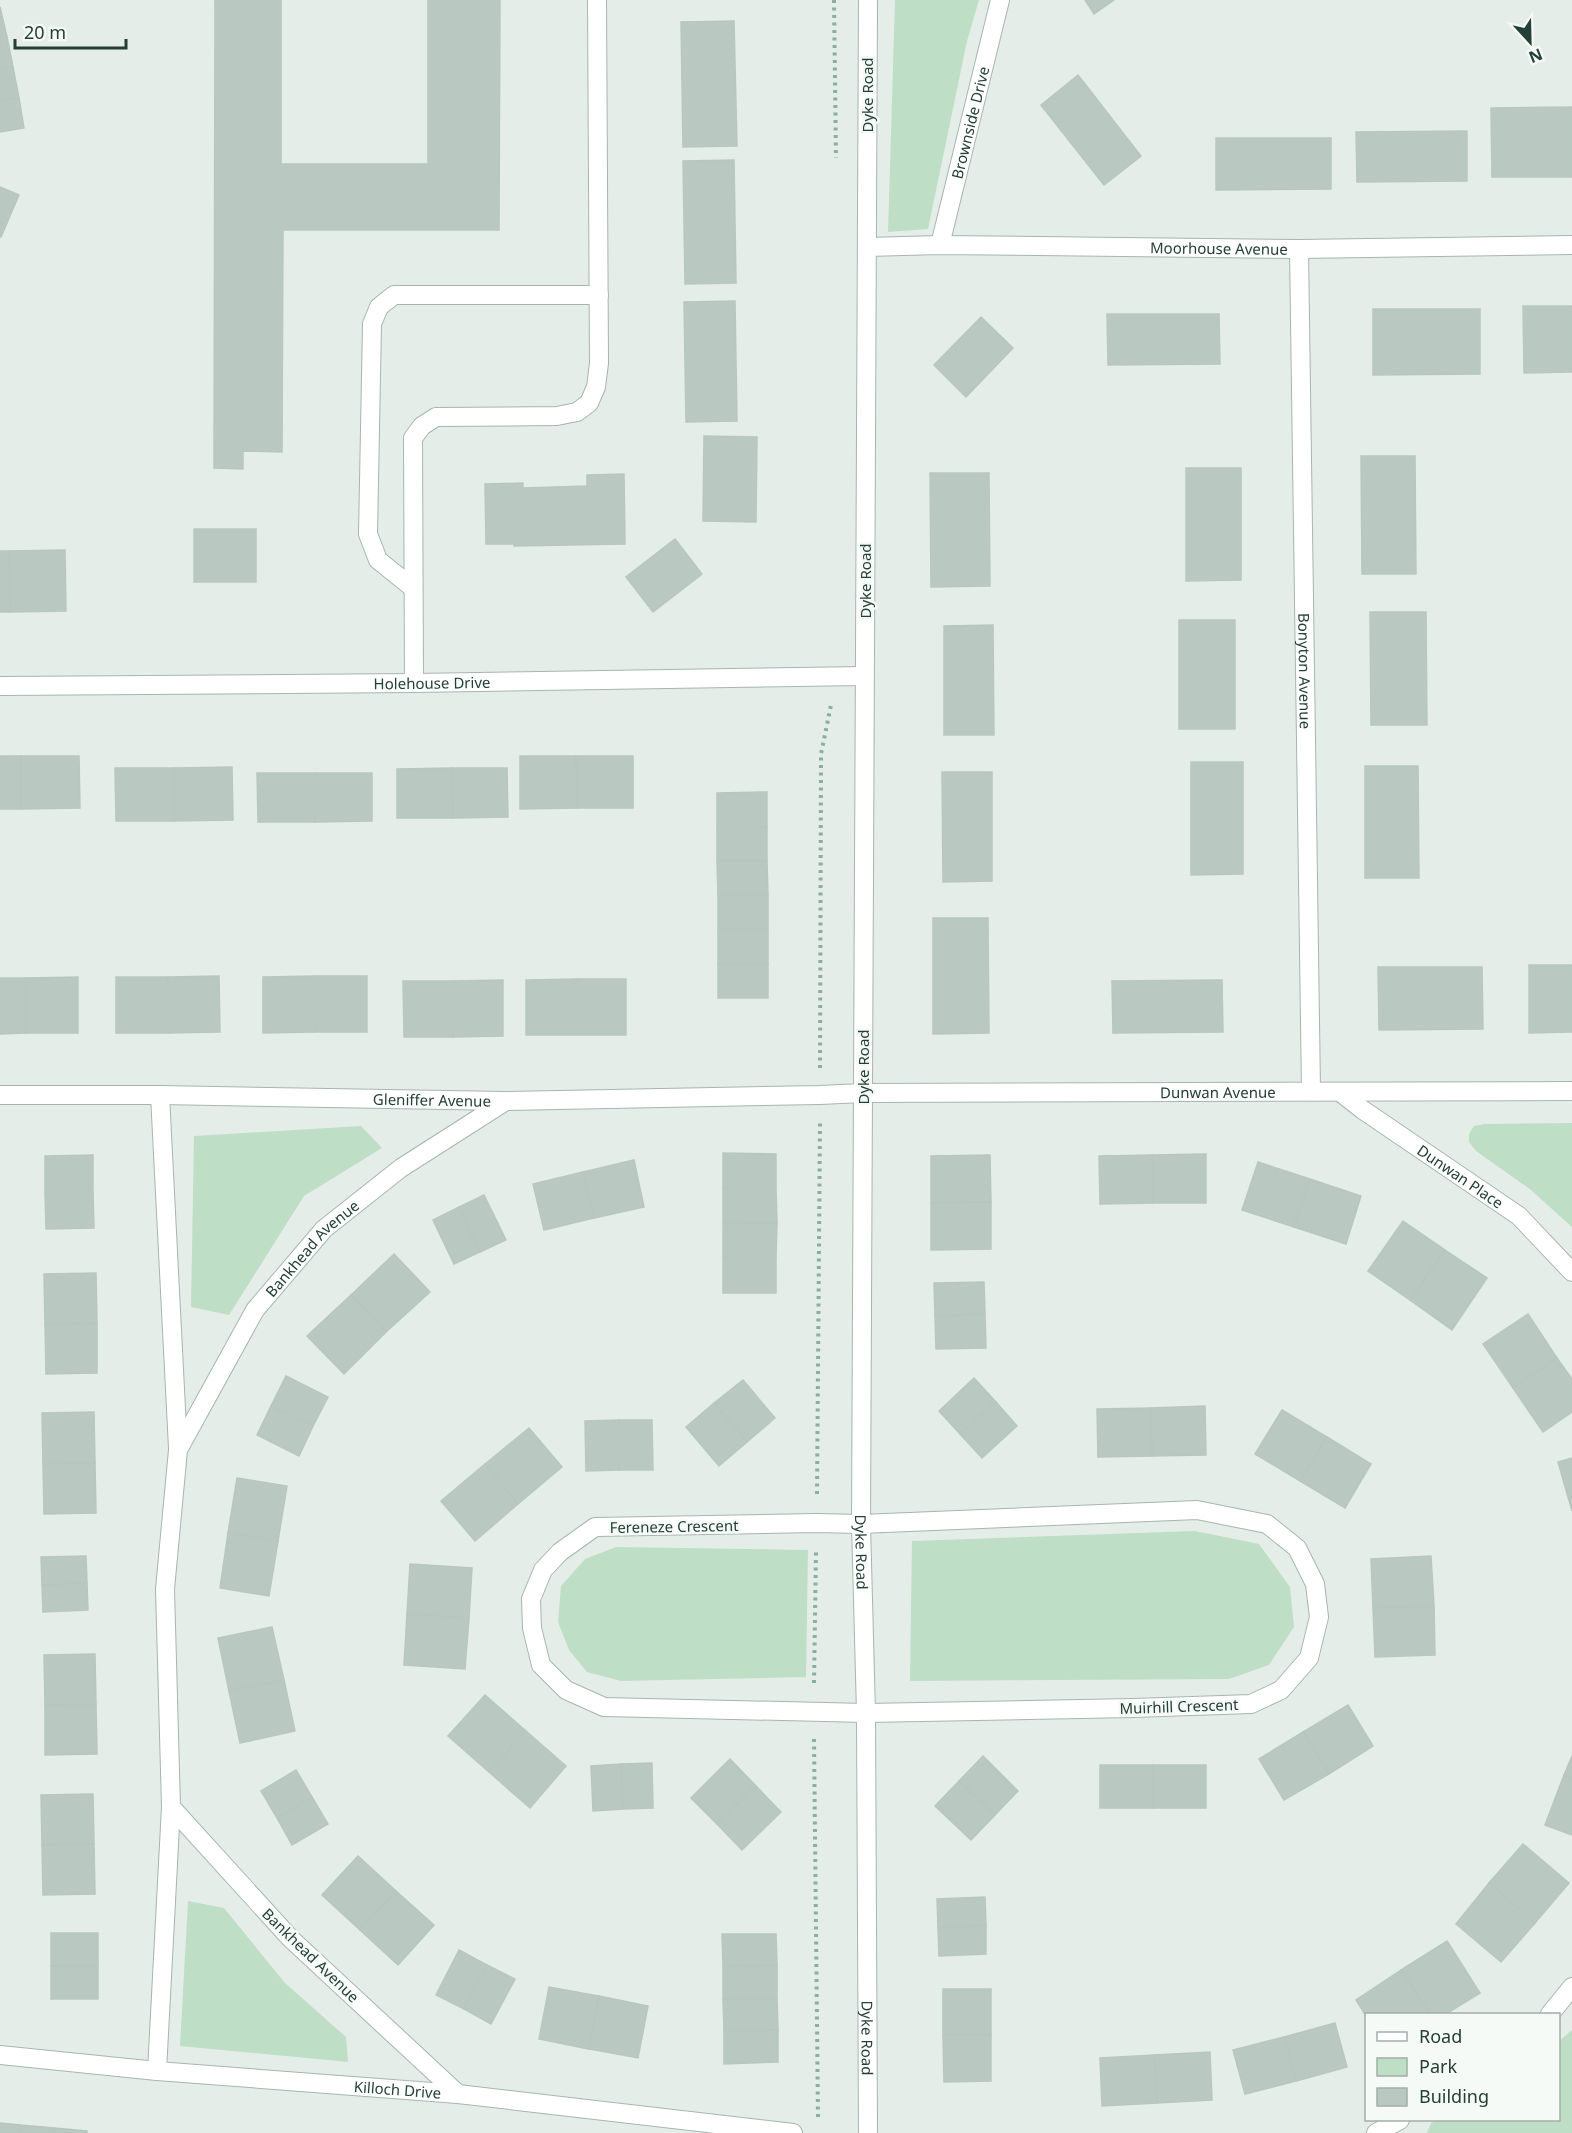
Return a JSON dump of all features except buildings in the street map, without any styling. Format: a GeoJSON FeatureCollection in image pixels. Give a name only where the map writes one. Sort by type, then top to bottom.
{"type":"FeatureCollection","features":[{"type":"Feature","properties":{"kind":"street"},"geometry":{"type":"LineString","coordinates":[[414,684],[413,438],[422,426],[436,417],[557,416],[577,412],[589,403],[596,387],[599,363],[597,0]]}},
{"type":"Feature","properties":{"kind":"street","name":"Dyke Road"},"geometry":{"type":"LineString","coordinates":[[868,0],[861,1524],[866,1713],[868,2133]]}},
{"type":"Feature","properties":{"kind":"street","name":"Brownside Drive"},"geometry":{"type":"LineString","coordinates":[[940,245],[1000,0]]}},
{"type":"Feature","properties":{"kind":"street","name":"Moorhouse Avenue"},"geometry":{"type":"LineString","coordinates":[[867,247],[940,245],[1299,249],[1572,245]]}},
{"type":"Feature","properties":{"kind":"street","name":"Bonyton Avenue"},"geometry":{"type":"LineString","coordinates":[[1299,249],[1311,1091]]}},
{"type":"Feature","properties":{"kind":"street"},"geometry":{"type":"LineString","coordinates":[[413,588],[378,560],[368,534],[372,324],[379,307],[394,295],[599,295]]}},
{"type":"Feature","properties":{"kind":"street","name":"Holehouse Drive"},"geometry":{"type":"LineString","coordinates":[[0,686],[414,684],[864,676]]}},
{"type":"Feature","properties":{"kind":"street","name":"Dunwan Avenue"},"geometry":{"type":"LineString","coordinates":[[863,1093],[1572,1091]]}},
{"type":"Feature","properties":{"kind":"street","name":"Dunwan Place"},"geometry":{"type":"LineString","coordinates":[[1340,1092],[1519,1216],[1572,1272]]}},
{"type":"Feature","properties":{"kind":"street","name":"Gleniffer Avenue"},"geometry":{"type":"LineString","coordinates":[[0,1095],[160,1095],[506,1101],[863,1093]]}},
{"type":"Feature","properties":{"kind":"street","name":"Bankhead Avenue"},"geometry":{"type":"LineString","coordinates":[[157,2071],[171,1807],[165,1589],[178,1450],[160,1095]]}},
{"type":"Feature","properties":{"kind":"street","name":"Bankhead Avenue"},"geometry":{"type":"LineString","coordinates":[[178,1450],[255,1310],[324,1229],[401,1168],[506,1101]]}},
{"type":"Feature","properties":{"kind":"street","name":"Muirhill Crescent"},"geometry":{"type":"LineString","coordinates":[[861,1524],[1197,1510],[1267,1524],[1297,1548],[1315,1584],[1319,1617],[1309,1658],[1281,1690],[1251,1704],[1121,1709],[866,1713]]}},
{"type":"Feature","properties":{"kind":"street","name":"Fereneze Crescent"},"geometry":{"type":"LineString","coordinates":[[861,1524],[595,1527],[560,1552],[543,1570],[531,1599],[532,1628],[541,1665],[566,1690],[604,1707],[866,1713]]}},
{"type":"Feature","properties":{"kind":"street","name":"Bankhead Avenue"},"geometry":{"type":"LineString","coordinates":[[171,1807],[291,1939],[458,2094]]}},
{"type":"Feature","properties":{"kind":"street"},"geometry":{"type":"LineString","coordinates":[[1551,2013],[1572,1987]]}},
{"type":"Feature","properties":{"kind":"street","name":"Killoch Drive"},"geometry":{"type":"LineString","coordinates":[[0,2055],[157,2071],[458,2094],[793,2133]]}},
{"type":"Feature","properties":{"kind":"street"},"geometry":{"type":"LineString","coordinates":[[1376,2133],[1398,2121]]}},
{"type":"Feature","properties":{"kind":"green space"},"geometry":{"type":"Polygon","coordinates":[[[895,0],[979,0],[967,41],[928,229],[888,232],[895,0]]]}},
{"type":"Feature","properties":{"kind":"green space"},"geometry":{"type":"Polygon","coordinates":[[[1572,1123],[1572,1227],[1531,1190],[1476,1151],[1469,1142],[1469,1134],[1474,1126],[1484,1124],[1572,1123]]]}},
{"type":"Feature","properties":{"kind":"green space"},"geometry":{"type":"Polygon","coordinates":[[[361,1126],[382,1148],[304,1196],[229,1315],[191,1307],[194,1136],[361,1126]]]}},
{"type":"Feature","properties":{"kind":"green space"},"geometry":{"type":"Polygon","coordinates":[[[1195,1531],[1259,1544],[1290,1587],[1294,1627],[1269,1665],[1229,1679],[910,1681],[912,1541],[1195,1531]]]}},
{"type":"Feature","properties":{"kind":"green space"},"geometry":{"type":"Polygon","coordinates":[[[616,1547],[808,1550],[806,1677],[621,1681],[587,1672],[569,1650],[558,1622],[561,1586],[585,1559],[616,1547]]]}},
{"type":"Feature","properties":{"kind":"green space"},"geometry":{"type":"Polygon","coordinates":[[[188,1901],[224,1908],[285,1983],[346,2037],[348,2062],[180,2046],[188,1901]]]}},
{"type":"Feature","properties":{"kind":"green space"},"geometry":{"type":"Polygon","coordinates":[[[1572,2030],[1572,2133],[1427,2133],[1431,2123],[1436,2121],[1560,2121],[1560,2040],[1572,2030]]]}}]}
